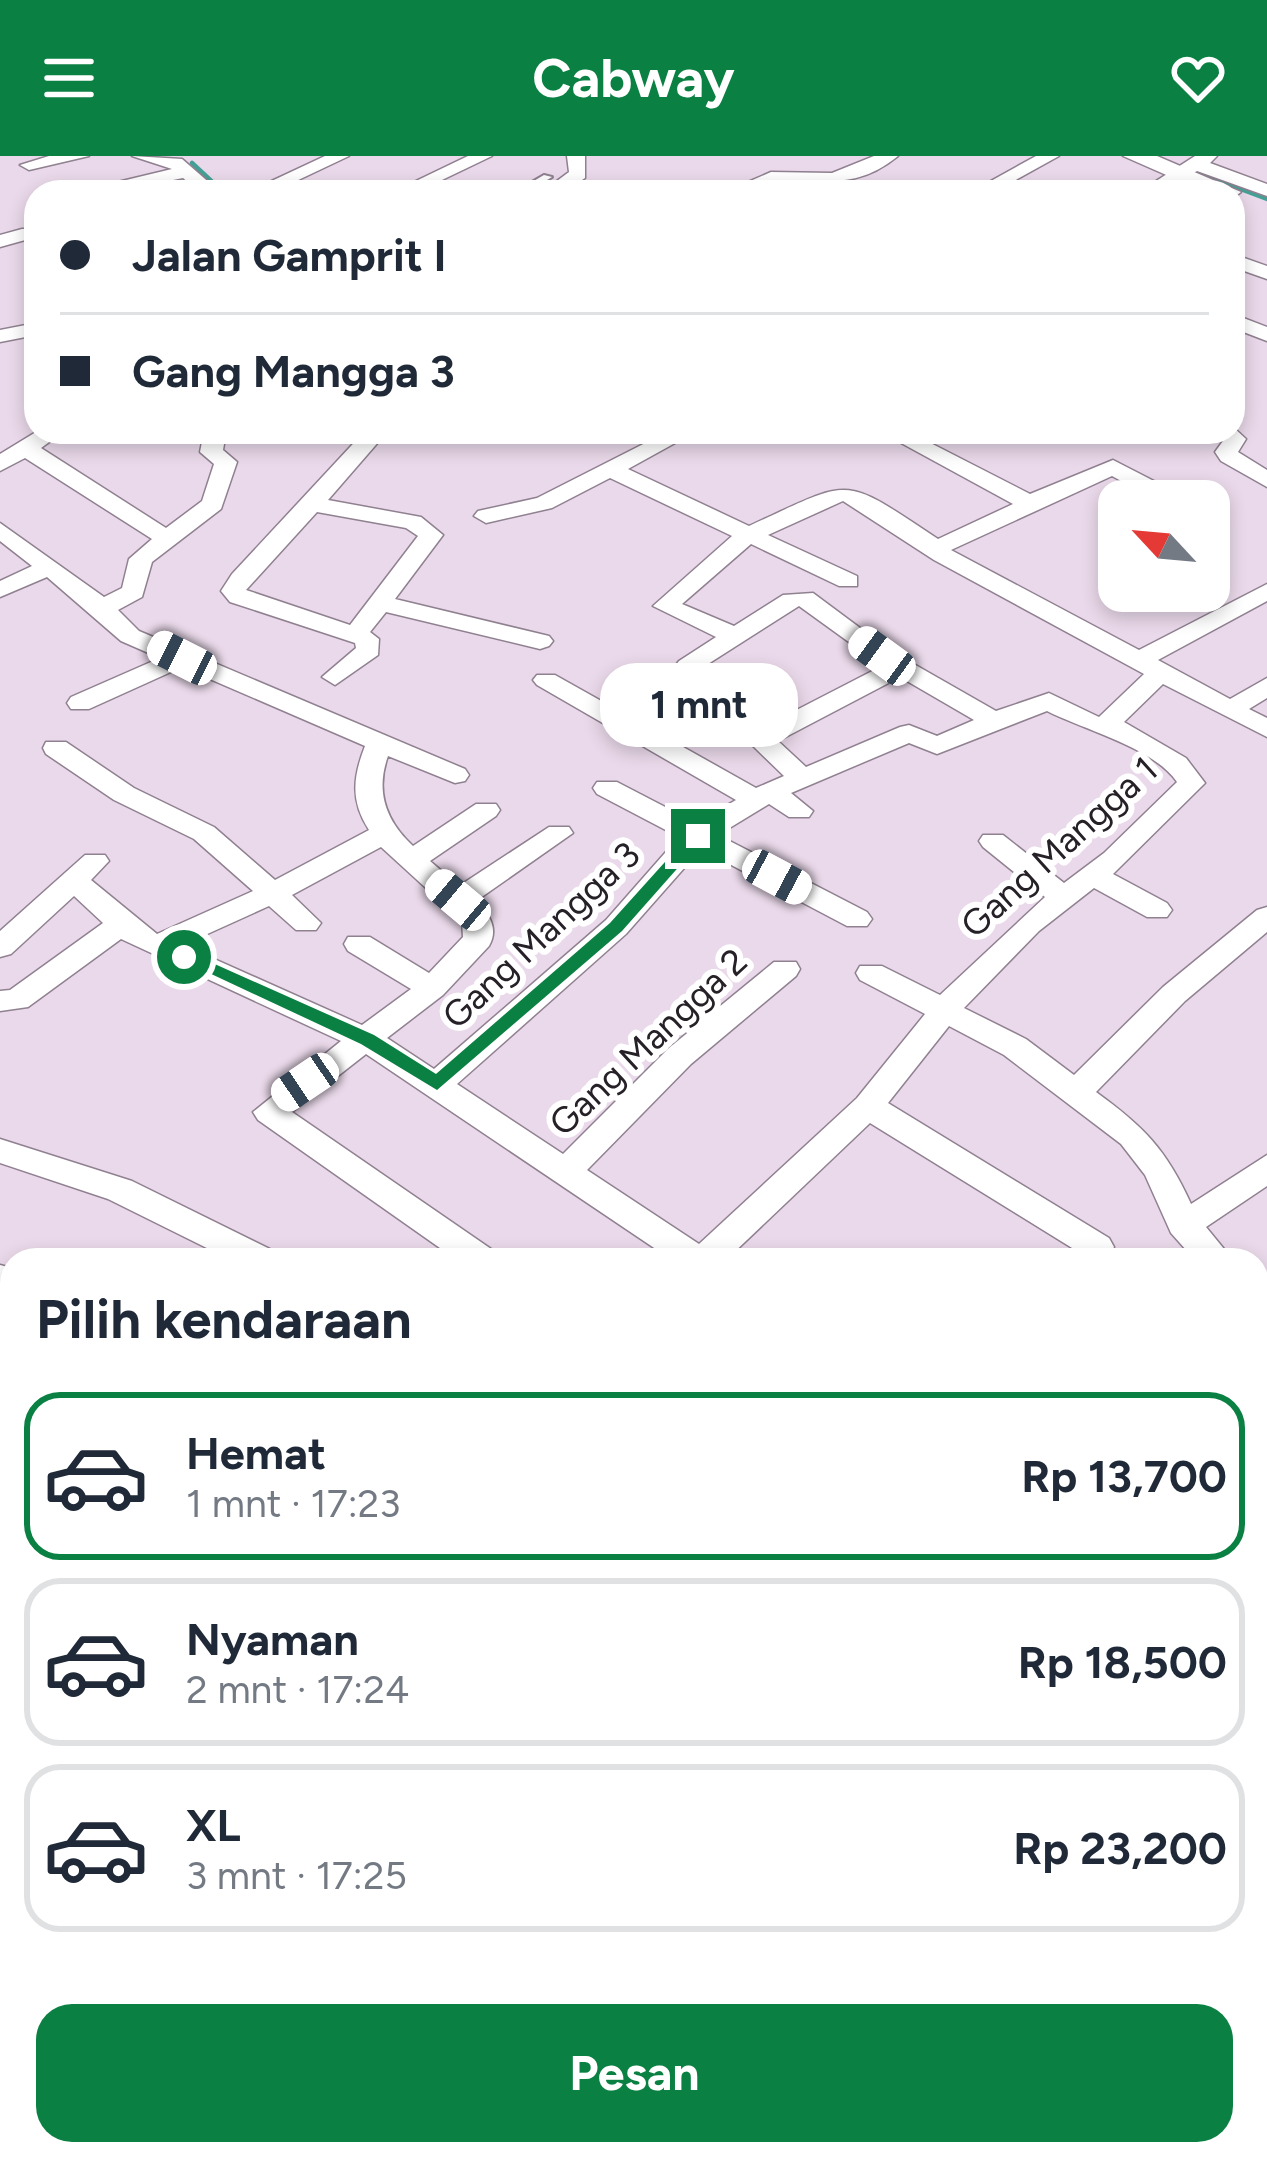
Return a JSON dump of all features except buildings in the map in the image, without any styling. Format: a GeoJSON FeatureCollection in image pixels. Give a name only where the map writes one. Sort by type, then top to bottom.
{"type":"FeatureCollection","features":[{"type":"Feature","properties":{"kind":"street"},"geometry":{"type":"LineString","coordinates":[[29,165],[80,156]]}},
{"type":"Feature","properties":{"kind":"street"},"geometry":{"type":"LineString","coordinates":[[141,156],[186,164]]}},
{"type":"Feature","properties":{"kind":"street"},"geometry":{"type":"LineString","coordinates":[[285,180],[340,156]]}},
{"type":"Feature","properties":{"kind":"street"},"geometry":{"type":"LineString","coordinates":[[428,180],[483,156]]}},
{"type":"Feature","properties":{"kind":"street"},"geometry":{"type":"LineString","coordinates":[[562,180],[578,174],[576,156]]}},
{"type":"Feature","properties":{"kind":"street"},"geometry":{"type":"LineString","coordinates":[[791,156],[798,180]]}},
{"type":"Feature","properties":{"kind":"street"},"geometry":{"type":"LineString","coordinates":[[761,180],[835,179],[890,156]]}},
{"type":"Feature","properties":{"kind":"street"},"geometry":{"type":"LineString","coordinates":[[1003,180],[1050,156]]}},
{"type":"Feature","properties":{"kind":"street"},"geometry":{"type":"LineString","coordinates":[[1135,156],[1236,180]]}},
{"type":"Feature","properties":{"kind":"street"},"geometry":{"type":"LineString","coordinates":[[128,180],[186,164]]}},
{"type":"Feature","properties":{"kind":"street"},"geometry":{"type":"LineString","coordinates":[[0,464],[32,444]]}},
{"type":"Feature","properties":{"kind":"street"},"geometry":{"type":"LineString","coordinates":[[101,608],[133,592],[141,559],[213,504],[226,462],[211,452],[212,444]]}},
{"type":"Feature","properties":{"kind":"street"},"geometry":{"type":"LineString","coordinates":[[335,677],[369,650],[366,640],[233,591],[365,444]]}},
{"type":"Feature","properties":{"kind":"street"},"geometry":{"type":"LineString","coordinates":[[486,516],[544,503],[654,444]]}},
{"type":"Feature","properties":{"kind":"street"},"geometry":{"type":"LineString","coordinates":[[915,444],[1029,503]]}},
{"type":"Feature","properties":{"kind":"street"},"geometry":{"type":"LineString","coordinates":[[1231,444],[1226,452],[1229,456],[1267,480]]}},
{"type":"Feature","properties":{"kind":"street"},"geometry":{"type":"LineString","coordinates":[[25,448],[164,537]]}},
{"type":"Feature","properties":{"kind":"street"},"geometry":{"type":"LineString","coordinates":[[936,548],[1112,467],[1136,480]]}},
{"type":"Feature","properties":{"kind":"street"},"geometry":{"type":"LineString","coordinates":[[607,468],[848,581]]}},
{"type":"Feature","properties":{"kind":"street"},"geometry":{"type":"LineString","coordinates":[[736,636],[665,606],[746,536],[841,493],[861,498],[976,577],[1267,729]]}},
{"type":"Feature","properties":{"kind":"street"},"geometry":{"type":"LineString","coordinates":[[309,504],[429,529],[429,544],[355,635]]}},
{"type":"Feature","properties":{"kind":"street"},"geometry":{"type":"LineString","coordinates":[[0,530],[101,608],[122,632],[455,776]]}},
{"type":"Feature","properties":{"kind":"street"},"geometry":{"type":"LineString","coordinates":[[0,590],[49,567]]}},
{"type":"Feature","properties":{"kind":"street","name":"Gang Mangga 1"},"geometry":{"type":"LineString","coordinates":[[714,1248],[868,1106],[981,970],[1029,924],[1094,876],[1191,783],[1189,774],[1177,764],[1112,727],[1110,718],[1149,667],[1267,591]]}},
{"type":"Feature","properties":{"kind":"street"},"geometry":{"type":"LineString","coordinates":[[688,666],[792,599],[804,598],[900,667],[994,721]]}},
{"type":"Feature","properties":{"kind":"street"},"geometry":{"type":"LineString","coordinates":[[381,603],[540,641]]}},
{"type":"Feature","properties":{"kind":"street"},"geometry":{"type":"LineString","coordinates":[[80,703],[182,658]]}},
{"type":"Feature","properties":{"kind":"street"},"geometry":{"type":"LineString","coordinates":[[800,776],[761,744],[761,739],[900,667]]}},
{"type":"Feature","properties":{"kind":"street"},"geometry":{"type":"LineString","coordinates":[[546,680],[799,811]]}},
{"type":"Feature","properties":{"kind":"street"},"geometry":{"type":"LineString","coordinates":[[1230,710],[1267,686]]}},
{"type":"Feature","properties":{"kind":"street","name":"Gang Mangga 3"},"geometry":{"type":"LineString","coordinates":[[437,1084],[616,927],[698,836],[763,795],[909,733],[938,746],[1049,701],[1090,723],[1112,727]]}},
{"type":"Feature","properties":{"kind":"street"},"geometry":{"type":"LineString","coordinates":[[380,742],[364,781],[374,816],[411,861],[476,919],[478,939],[432,988],[367,1040],[272,1105],[271,1116],[464,1248]]}},
{"type":"Feature","properties":{"kind":"street"},"geometry":{"type":"LineString","coordinates":[[56,748],[124,794],[204,833],[306,923]]}},
{"type":"Feature","properties":{"kind":"street"},"geometry":{"type":"LineString","coordinates":[[607,788],[857,919]]}},
{"type":"Feature","properties":{"kind":"street"},"geometry":{"type":"LineString","coordinates":[[411,861],[486,810]]}},
{"type":"Feature","properties":{"kind":"street"},"geometry":{"type":"LineString","coordinates":[[458,900],[559,832]]}},
{"type":"Feature","properties":{"kind":"street"},"geometry":{"type":"LineString","coordinates":[[157,945],[270,895],[385,833]]}},
{"type":"Feature","properties":{"kind":"street"},"geometry":{"type":"LineString","coordinates":[[993,842],[1065,899]]}},
{"type":"Feature","properties":{"kind":"street"},"geometry":{"type":"LineString","coordinates":[[0,947],[84,871],[120,925],[367,1040],[682,1248]]}},
{"type":"Feature","properties":{"kind":"street"},"geometry":{"type":"LineString","coordinates":[[1094,876],[1157,910]]}},
{"type":"Feature","properties":{"kind":"street"},"geometry":{"type":"LineString","coordinates":[[1075,1094],[1174,994],[1267,917]]}},
{"type":"Feature","properties":{"kind":"street"},"geometry":{"type":"LineString","coordinates":[[0,1001],[17,1000],[120,925]]}},
{"type":"Feature","properties":{"kind":"street"},"geometry":{"type":"LineString","coordinates":[[359,944],[432,988]]}},
{"type":"Feature","properties":{"kind":"street","name":"Gang Mangga 2"},"geometry":{"type":"LineString","coordinates":[[564,1173],[680,1056],[785,969]]}},
{"type":"Feature","properties":{"kind":"street"},"geometry":{"type":"LineString","coordinates":[[871,974],[1016,1046],[1075,1094],[1148,1154],[1183,1224],[1205,1248]]}},
{"type":"Feature","properties":{"kind":"street"},"geometry":{"type":"LineString","coordinates":[[868,1106],[1097,1247]]}},
{"type":"Feature","properties":{"kind":"street"},"geometry":{"type":"LineString","coordinates":[[0,1151],[120,1190],[236,1248]]}},
{"type":"Feature","properties":{"kind":"street"},"geometry":{"type":"LineString","coordinates":[[1183,1224],[1235,1194],[1267,1167]]}},
{"type":"Feature","properties":{"kind":"waterway"},"geometry":{"type":"LineString","coordinates":[[192,163],[210,180]]}},
{"type":"Feature","properties":{"kind":"waterway"},"geometry":{"type":"LineString","coordinates":[[1190,170],[1217,180]]}},
{"type":"Feature","properties":{"kind":"waterway"},"geometry":{"type":"LineString","coordinates":[[1245,191],[1267,199]]}},
{"type":"Feature","properties":{"kind":"route"},"geometry":{"type":"LineString","coordinates":[[184,957],[367,1040],[437,1084],[616,927],[698,836]]}}]}
